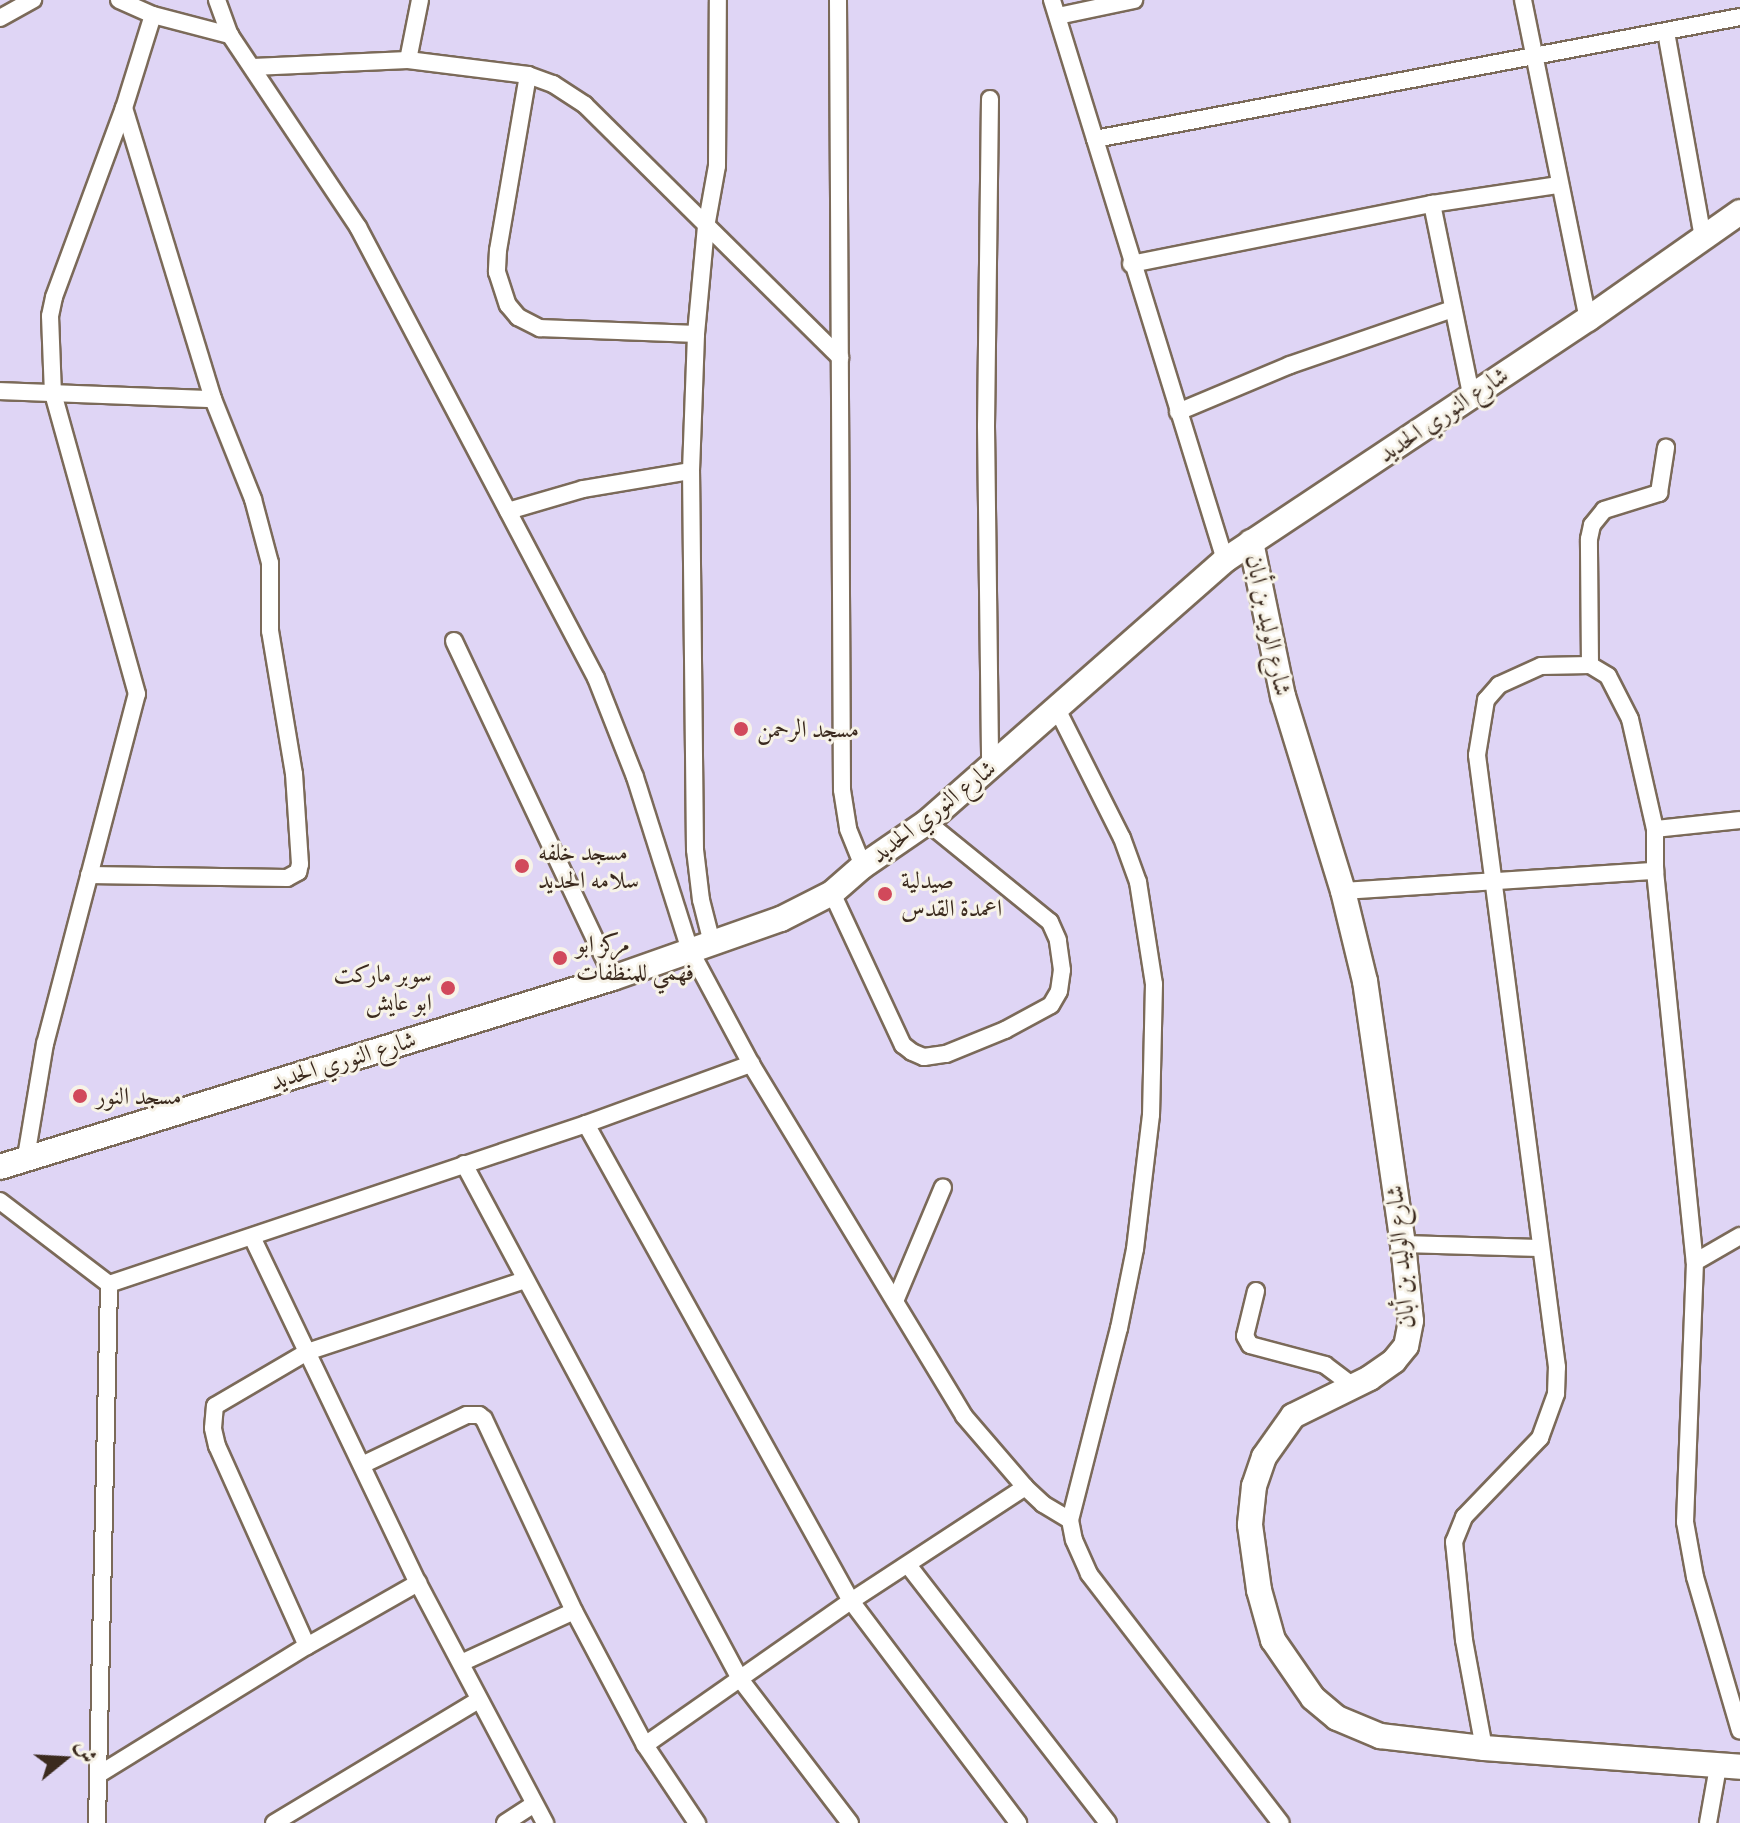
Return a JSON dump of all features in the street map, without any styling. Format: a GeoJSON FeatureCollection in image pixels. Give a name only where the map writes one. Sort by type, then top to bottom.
{"type":"FeatureCollection","features":[{"type":"Feature","properties":{"kind":"street"},"geometry":{"type":"LineString","coordinates":[[119,0],[153,15],[230,35]]}},
{"type":"Feature","properties":{"kind":"street"},"geometry":{"type":"LineString","coordinates":[[217,0],[230,35],[358,227],[596,678],[701,946],[751,1064],[964,1416],[1025,1487],[1043,1504],[1070,1520]]}},
{"type":"Feature","properties":{"kind":"street"},"geometry":{"type":"LineString","coordinates":[[408,60],[420,0]]}},
{"type":"Feature","properties":{"kind":"street"},"geometry":{"type":"LineString","coordinates":[[701,946],[701,900],[695,850],[691,471],[696,334],[706,227],[717,166],[718,0]]}},
{"type":"Feature","properties":{"kind":"street"},"geometry":{"type":"LineString","coordinates":[[838,0],[842,790],[848,829],[863,866]]}},
{"type":"Feature","properties":{"kind":"street"},"geometry":{"type":"LineString","coordinates":[[1134,0],[1055,8],[1131,264],[1225,560]]}},
{"type":"Feature","properties":{"kind":"street"},"geometry":{"type":"LineString","coordinates":[[1523,0],[1558,185],[1588,319]]}},
{"type":"Feature","properties":{"kind":"street"},"geometry":{"type":"LineString","coordinates":[[0,18],[29,1]]}},
{"type":"Feature","properties":{"kind":"street"},"geometry":{"type":"LineString","coordinates":[[26,1157],[45,1044],[137,694],[53,394],[49,339],[54,297],[124,108],[153,15]]}},
{"type":"Feature","properties":{"kind":"street"},"geometry":{"type":"LineString","coordinates":[[1095,139],[1740,17]]}},
{"type":"Feature","properties":{"kind":"street"},"geometry":{"type":"LineString","coordinates":[[1666,32],[1703,238]]}},
{"type":"Feature","properties":{"kind":"street"},"geometry":{"type":"LineString","coordinates":[[253,67],[408,60],[528,75],[553,84],[585,105],[840,357]]}},
{"type":"Feature","properties":{"kind":"street"},"geometry":{"type":"LineString","coordinates":[[528,75],[498,250],[497,272],[508,305],[518,317],[540,328],[696,334]]}},
{"type":"Feature","properties":{"kind":"street"},"geometry":{"type":"LineString","coordinates":[[990,99],[986,426],[990,767]]}},
{"type":"Feature","properties":{"kind":"street"},"geometry":{"type":"LineString","coordinates":[[89,875],[287,878],[298,872],[300,864],[294,774],[270,631],[270,563],[253,499],[213,399],[124,108]]}},
{"type":"Feature","properties":{"kind":"street"},"geometry":{"type":"LineString","coordinates":[[1131,264],[1432,204],[1558,185]]}},
{"type":"Feature","properties":{"kind":"street"},"geometry":{"type":"LineString","coordinates":[[1432,204],[1471,394]]}},
{"type":"Feature","properties":{"kind":"street","name":"شارع النوري الحديد"},"geometry":{"type":"LineString","coordinates":[[0,1167],[613,978],[781,919],[832,893],[863,866],[927,822],[1225,560],[1588,319],[1740,212]]}},
{"type":"Feature","properties":{"kind":"street"},"geometry":{"type":"LineString","coordinates":[[1178,412],[1290,365],[1453,309]]}},
{"type":"Feature","properties":{"kind":"street"},"geometry":{"type":"LineString","coordinates":[[0,391],[213,399]]}},
{"type":"Feature","properties":{"kind":"street"},"geometry":{"type":"LineString","coordinates":[[1590,665],[1589,539],[1592,525],[1604,510],[1659,493],[1666,448]]}},
{"type":"Feature","properties":{"kind":"street"},"geometry":{"type":"LineString","coordinates":[[508,511],[583,489],[691,471]]}},
{"type":"Feature","properties":{"kind":"street","name":"شارع الوليد بن أبان"},"geometry":{"type":"LineString","coordinates":[[1251,542],[1283,696],[1343,891],[1365,981],[1411,1321],[1406,1346],[1387,1367],[1293,1416],[1264,1457],[1254,1486],[1250,1525],[1255,1567],[1273,1640],[1313,1698],[1337,1718],[1380,1736],[1484,1748],[1729,1767]]}},
{"type":"Feature","properties":{"kind":"street"},"geometry":{"type":"LineString","coordinates":[[454,641],[613,978]]}},
{"type":"Feature","properties":{"kind":"street"},"geometry":{"type":"LineString","coordinates":[[1484,1748],[1464,1640],[1454,1542],[1464,1517],[1529,1453],[1548,1422],[1556,1394],[1557,1367],[1539,1248],[1496,881],[1477,755],[1486,700],[1499,685],[1541,666],[1590,665],[1608,676],[1630,719],[1655,829],[1655,871],[1695,1262],[1685,1522],[1695,1577],[1740,1731]]}},
{"type":"Feature","properties":{"kind":"street"},"geometry":{"type":"LineString","coordinates":[[1057,709],[1122,838],[1138,882],[1154,984],[1151,1115],[1135,1249],[1119,1328],[1070,1520],[1074,1540],[1089,1574],[1281,1823]]}},
{"type":"Feature","properties":{"kind":"street"},"geometry":{"type":"LineString","coordinates":[[1655,829],[1740,820]]}},
{"type":"Feature","properties":{"kind":"street"},"geometry":{"type":"LineString","coordinates":[[832,893],[903,1045],[912,1052],[924,1057],[946,1054],[1005,1030],[1051,1005],[1059,991],[1062,970],[1058,940],[1050,922],[927,822]]}},
{"type":"Feature","properties":{"kind":"street"},"geometry":{"type":"LineString","coordinates":[[1343,891],[1655,871]]}},
{"type":"Feature","properties":{"kind":"street"},"geometry":{"type":"LineString","coordinates":[[109,1284],[586,1124],[751,1064]]}},
{"type":"Feature","properties":{"kind":"street"},"geometry":{"type":"LineString","coordinates":[[586,1124],[851,1601],[1018,1823]]}},
{"type":"Feature","properties":{"kind":"street"},"geometry":{"type":"LineString","coordinates":[[464,1164],[740,1679],[850,1823]]}},
{"type":"Feature","properties":{"kind":"street"},"geometry":{"type":"LineString","coordinates":[[896,1299],[943,1187]]}},
{"type":"Feature","properties":{"kind":"street"},"geometry":{"type":"LineString","coordinates":[[0,1201],[109,1284]]}},
{"type":"Feature","properties":{"kind":"street"},"geometry":{"type":"LineString","coordinates":[[1695,1262],[1740,1236]]}},
{"type":"Feature","properties":{"kind":"street"},"geometry":{"type":"LineString","coordinates":[[252,1237],[418,1583],[461,1663],[477,1701],[545,1823]]}},
{"type":"Feature","properties":{"kind":"street"},"geometry":{"type":"LineString","coordinates":[[1403,1244],[1539,1248]]}},
{"type":"Feature","properties":{"kind":"street"},"geometry":{"type":"LineString","coordinates":[[307,1646],[217,1446],[213,1428],[215,1406],[307,1352],[525,1280]]}},
{"type":"Feature","properties":{"kind":"street"},"geometry":{"type":"LineString","coordinates":[[97,1823],[101,1773],[109,1284]]}},
{"type":"Feature","properties":{"kind":"street"},"geometry":{"type":"LineString","coordinates":[[1256,1291],[1245,1336],[1250,1345],[1325,1365],[1352,1385]]}},
{"type":"Feature","properties":{"kind":"street"},"geometry":{"type":"LineString","coordinates":[[362,1465],[467,1415],[479,1415],[489,1427],[574,1611],[645,1745],[697,1823]]}},
{"type":"Feature","properties":{"kind":"street"},"geometry":{"type":"LineString","coordinates":[[645,1745],[851,1601],[1025,1487]]}},
{"type":"Feature","properties":{"kind":"street"},"geometry":{"type":"LineString","coordinates":[[908,1565],[1108,1823]]}},
{"type":"Feature","properties":{"kind":"street"},"geometry":{"type":"LineString","coordinates":[[101,1773],[307,1646],[418,1583]]}},
{"type":"Feature","properties":{"kind":"street"},"geometry":{"type":"LineString","coordinates":[[461,1663],[574,1611]]}},
{"type":"Feature","properties":{"kind":"street"},"geometry":{"type":"LineString","coordinates":[[274,1823],[477,1701]]}},
{"type":"Feature","properties":{"kind":"street"},"geometry":{"type":"LineString","coordinates":[[1708,1823],[1729,1767]]}},
{"type":"Feature","properties":{"kind":"street"},"geometry":{"type":"LineString","coordinates":[[505,1823],[533,1805]]}},
{"type":"Feature","properties":{"kind":"shaded area"},"geometry":{"type":"Polygon","coordinates":[[[0,0],[1740,0],[1740,1823],[0,1823],[0,0]]]}},
{"type":"Feature","properties":{"kind":"place","name":"مسجد الرحمن"},"geometry":{"type":"Point","coordinates":[741,729]}},
{"type":"Feature","properties":{"kind":"place","name":"مسجد خلفه سلامه الحديد"},"geometry":{"type":"Point","coordinates":[522,866]}},
{"type":"Feature","properties":{"kind":"place","name":"صيدلية اعمدة القدس"},"geometry":{"type":"Point","coordinates":[885,894]}},
{"type":"Feature","properties":{"kind":"place","name":"مركز ابو فهمي للمنظفات"},"geometry":{"type":"Point","coordinates":[560,958]}},
{"type":"Feature","properties":{"kind":"place","name":"سوبر ماركت ابو عايش"},"geometry":{"type":"Point","coordinates":[448,988]}},
{"type":"Feature","properties":{"kind":"place","name":"مسجد النور"},"geometry":{"type":"Point","coordinates":[80,1096]}}]}
